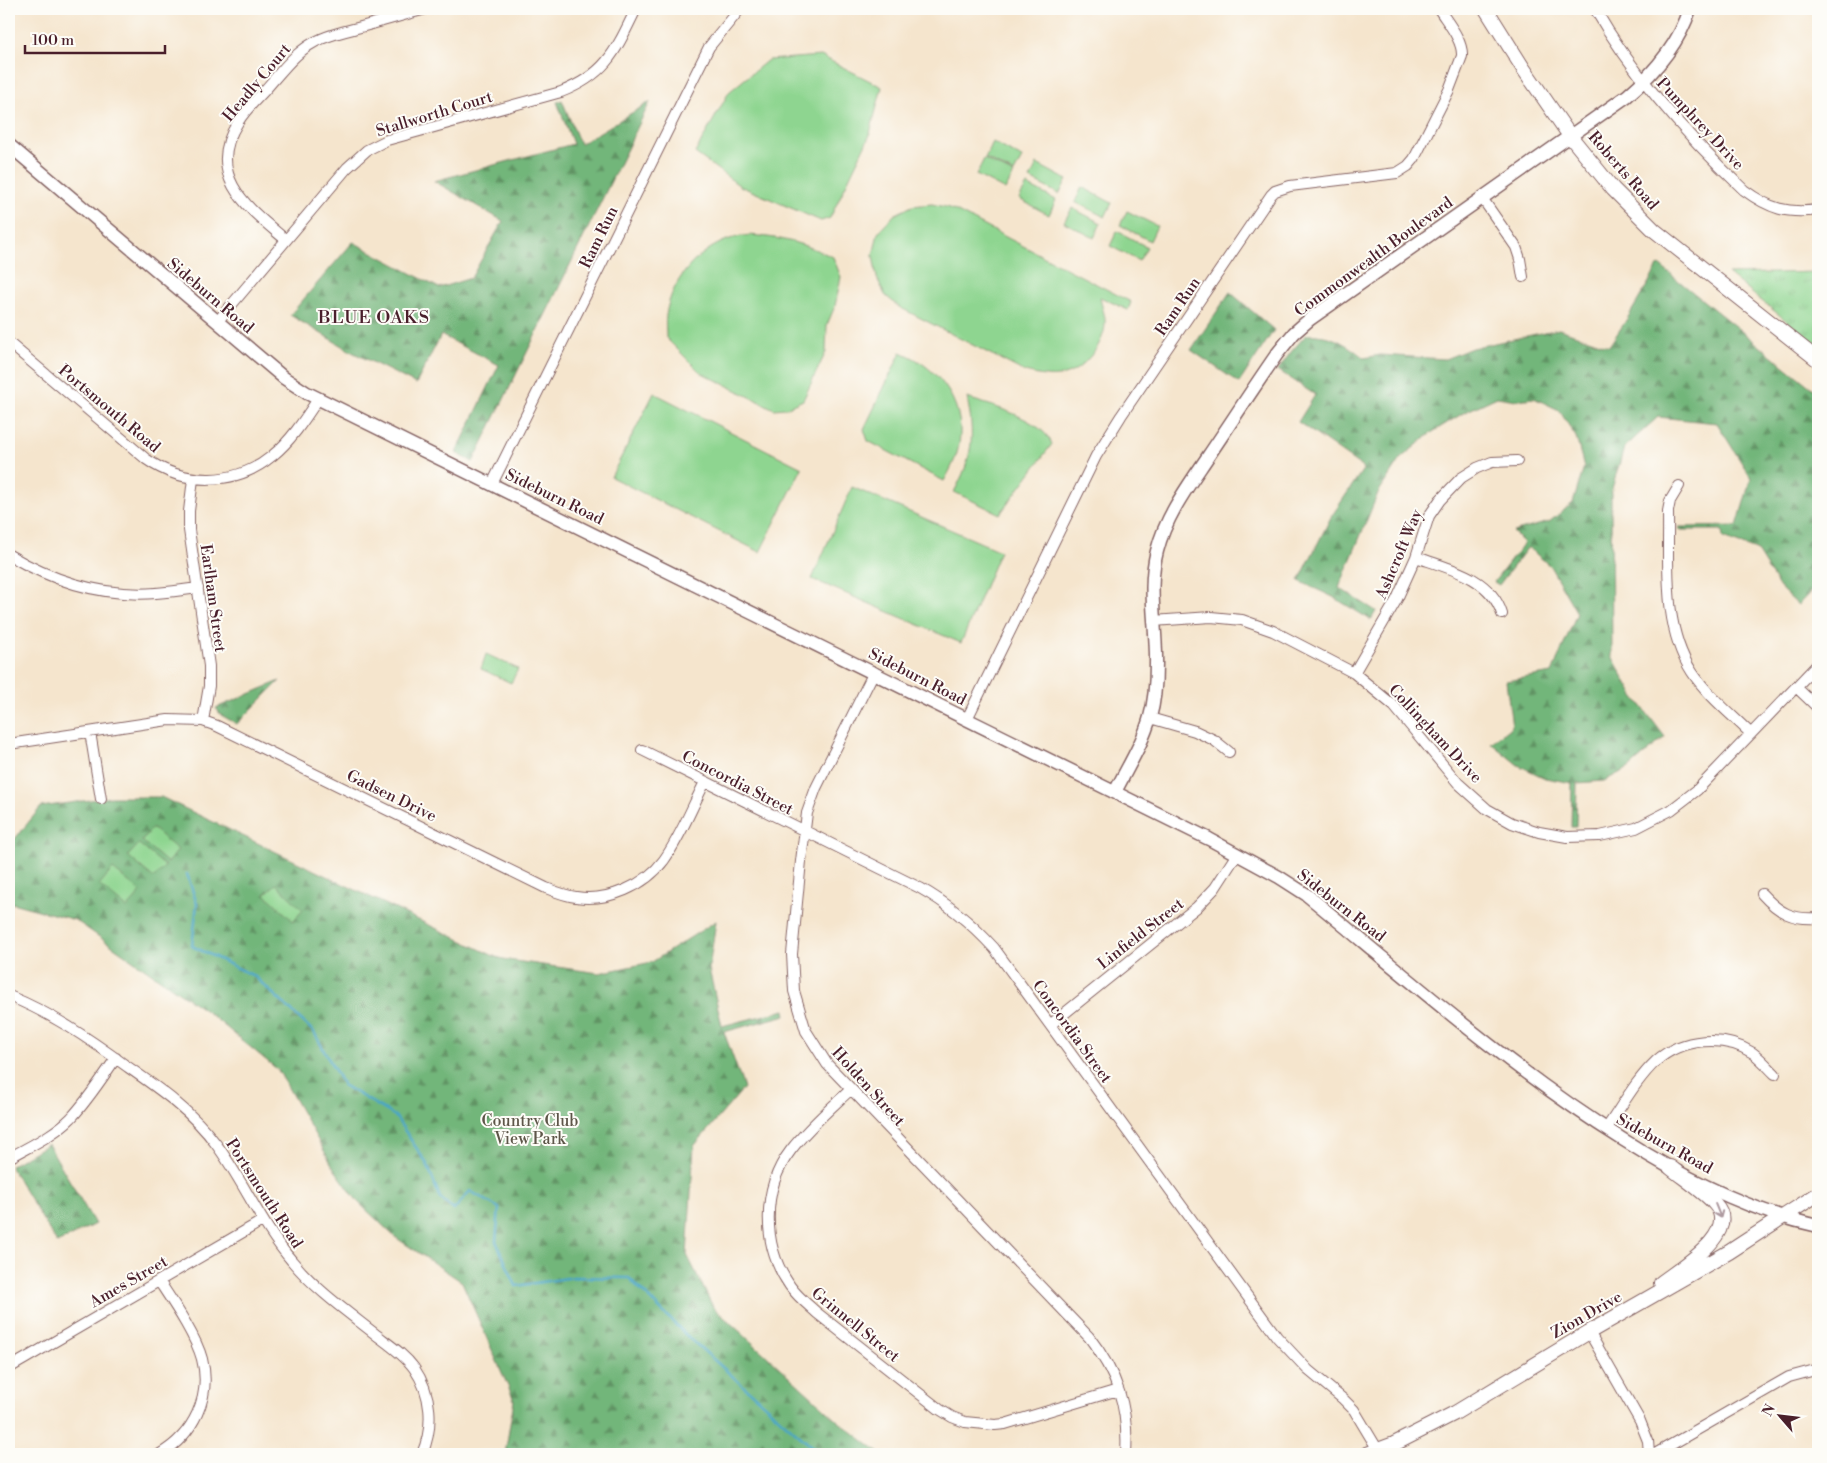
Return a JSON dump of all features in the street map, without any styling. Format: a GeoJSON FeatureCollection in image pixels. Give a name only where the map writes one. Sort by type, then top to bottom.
{"type":"FeatureCollection","features":[{"type":"Feature","properties":{"kind":"main road","name":"Roberts Road"},"geometry":{"type":"LineString","coordinates":[[1486,9],[1570,136],[1612,189],[1654,230],[1818,360]]}},
{"type":"Feature","properties":{"kind":"main road"},"geometry":{"type":"LineString","coordinates":[[1626,1311],[1712,1242],[1721,1228],[1721,1214],[1716,1204],[1670,1167]]}},
{"type":"Feature","properties":{"kind":"main road","name":"Zion Drive"},"geometry":{"type":"LineString","coordinates":[[1373,1452],[1394,1444],[1455,1414],[1589,1332],[1729,1252],[1784,1218],[1818,1194]]}},
{"type":"Feature","properties":{"kind":"street","name":"Headly Court"},"geometry":{"type":"LineString","coordinates":[[286,240],[244,204],[232,185],[227,169],[227,155],[232,133],[239,120],[291,60],[306,47],[328,36],[426,9]]}},
{"type":"Feature","properties":{"kind":"street","name":"Stallworth Court"},"geometry":{"type":"LineString","coordinates":[[217,322],[347,168],[368,150],[378,144],[461,118],[561,92],[589,79],[603,67],[614,53],[636,9]]}},
{"type":"Feature","properties":{"kind":"street","name":"Ram Run"},"geometry":{"type":"LineString","coordinates":[[492,484],[709,47],[740,9]]}},
{"type":"Feature","properties":{"kind":"street","name":"Ram Run"},"geometry":{"type":"LineString","coordinates":[[967,719],[1096,456],[1120,416],[1271,195],[1275,191],[1290,186],[1397,173],[1408,166],[1414,159],[1452,83],[1462,56],[1459,43],[1439,9]]}},
{"type":"Feature","properties":{"kind":"street","name":"Pumphrey Drive"},"geometry":{"type":"LineString","coordinates":[[1595,9],[1611,37],[1643,82],[1744,190],[1757,200],[1783,210],[1798,213],[1818,210]]}},
{"type":"Feature","properties":{"kind":"street","name":"Commonwealth Boulevard"},"geometry":{"type":"LineString","coordinates":[[1115,792],[1144,735],[1154,702],[1156,662],[1151,597],[1152,575],[1157,552],[1170,516],[1277,354],[1294,333],[1310,319],[1627,96],[1664,59],[1678,38],[1690,9]]}},
{"type":"Feature","properties":{"kind":"street","name":"Sideburn Road"},"geometry":{"type":"LineString","coordinates":[[9,145],[284,378],[318,399],[874,672],[1115,792],[1279,877],[1307,895],[1475,1034],[1534,1079],[1606,1129],[1670,1167],[1734,1198],[1784,1218],[1818,1226]]}},
{"type":"Feature","properties":{"kind":"street"},"geometry":{"type":"LineString","coordinates":[[1482,198],[1516,247],[1523,277]]}},
{"type":"Feature","properties":{"kind":"street","name":"Portsmouth Road"},"geometry":{"type":"LineString","coordinates":[[9,343],[146,459],[167,471],[193,479],[228,477],[246,472],[262,464],[280,449],[304,421],[318,399]]}},
{"type":"Feature","properties":{"kind":"street","name":"Ashcroft Way"},"geometry":{"type":"LineString","coordinates":[[1354,673],[1398,598],[1416,557],[1429,516],[1440,500],[1452,486],[1469,473],[1487,464],[1492,462],[1517,462]]}},
{"type":"Feature","properties":{"kind":"street","name":"Earlham Street"},"geometry":{"type":"LineString","coordinates":[[193,479],[189,530],[209,666],[209,686],[203,721]]}},
{"type":"Feature","properties":{"kind":"street"},"geometry":{"type":"LineString","coordinates":[[1679,486],[1670,501],[1668,511],[1670,612],[1677,642],[1684,658],[1699,681],[1751,734]]}},
{"type":"Feature","properties":{"kind":"street"},"geometry":{"type":"LineString","coordinates":[[9,555],[32,569],[59,580],[112,592],[156,593],[198,588]]}},
{"type":"Feature","properties":{"kind":"street"},"geometry":{"type":"LineString","coordinates":[[1416,557],[1459,572],[1476,582],[1488,590],[1496,600],[1502,614]]}},
{"type":"Feature","properties":{"kind":"street","name":"Collingham Drive"},"geometry":{"type":"LineString","coordinates":[[1153,621],[1211,617],[1242,620],[1273,631],[1354,673],[1394,706],[1458,783],[1488,809],[1512,823],[1539,832],[1567,837],[1600,836],[1636,828],[1672,810],[1697,790],[1818,664]]}},
{"type":"Feature","properties":{"kind":"street","name":"Holden Street"},"geometry":{"type":"LineString","coordinates":[[874,672],[816,788],[807,812],[792,954],[794,992],[801,1017],[813,1043],[827,1064],[850,1090],[1089,1337],[1109,1366],[1118,1390],[1126,1424],[1126,1454]]}},
{"type":"Feature","properties":{"kind":"street"},"geometry":{"type":"LineString","coordinates":[[1796,687],[1818,708]]}},
{"type":"Feature","properties":{"kind":"street"},"geometry":{"type":"LineString","coordinates":[[1150,718],[1195,731],[1214,740],[1229,752]]}},
{"type":"Feature","properties":{"kind":"street","name":"Gadsen Drive"},"geometry":{"type":"LineString","coordinates":[[9,744],[168,720],[203,721],[217,726],[546,888],[577,897],[597,897],[617,893],[635,885],[653,872],[672,847],[705,782]]}},
{"type":"Feature","properties":{"kind":"street"},"geometry":{"type":"LineString","coordinates":[[90,732],[101,799]]}},
{"type":"Feature","properties":{"kind":"street","name":"Concordia Street"},"geometry":{"type":"LineString","coordinates":[[642,750],[920,888],[957,912],[977,929],[994,948],[1277,1337],[1308,1370],[1354,1410],[1373,1452]]}},
{"type":"Feature","properties":{"kind":"street","name":"Linfield Street"},"geometry":{"type":"LineString","coordinates":[[1050,1025],[1197,908],[1215,888],[1237,854]]}},
{"type":"Feature","properties":{"kind":"street"},"geometry":{"type":"LineString","coordinates":[[1762,894],[1772,906],[1783,913],[1800,918],[1818,918]]}},
{"type":"Feature","properties":{"kind":"street","name":"Portsmouth Road"},"geometry":{"type":"LineString","coordinates":[[9,996],[53,1016],[116,1058],[166,1094],[200,1124],[228,1160],[262,1221],[292,1262],[312,1283],[398,1352],[414,1368],[424,1386],[429,1407],[430,1425],[422,1454]]}},
{"type":"Feature","properties":{"kind":"street"},"geometry":{"type":"LineString","coordinates":[[1606,1129],[1649,1068],[1666,1053],[1687,1044],[1713,1041],[1738,1046],[1758,1057],[1775,1074]]}},
{"type":"Feature","properties":{"kind":"street"},"geometry":{"type":"LineString","coordinates":[[9,1158],[44,1138],[71,1118],[116,1058]]}},
{"type":"Feature","properties":{"kind":"street","name":"Grinnell Street"},"geometry":{"type":"LineString","coordinates":[[850,1090],[790,1151],[772,1192],[768,1219],[772,1247],[782,1272],[798,1296],[939,1409],[965,1422],[983,1425],[1005,1424],[1118,1390]]}},
{"type":"Feature","properties":{"kind":"street","name":"Ames Street"},"geometry":{"type":"LineString","coordinates":[[9,1368],[262,1221]]}},
{"type":"Feature","properties":{"kind":"street"},"geometry":{"type":"LineString","coordinates":[[159,1281],[196,1343],[202,1358],[204,1379],[202,1398],[191,1426],[182,1438],[160,1454]]}},
{"type":"Feature","properties":{"kind":"street"},"geometry":{"type":"LineString","coordinates":[[1589,1332],[1637,1415],[1648,1441],[1649,1454]]}},
{"type":"Feature","properties":{"kind":"street"},"geometry":{"type":"LineString","coordinates":[[1655,1454],[1789,1377],[1814,1370]]}},
{"type":"Feature","properties":{"kind":"green space"},"geometry":{"type":"Polygon","coordinates":[[[821,56],[882,87],[869,137],[830,218],[821,221],[740,186],[695,153],[729,92],[768,60],[821,56]]]}},
{"type":"Feature","properties":{"kind":"green space"},"geometry":{"type":"Polygon","coordinates":[[[562,100],[580,144],[650,102],[473,462],[456,453],[499,365],[441,335],[416,384],[352,352],[290,315],[353,242],[439,288],[471,278],[503,221],[434,181],[573,144],[557,102],[562,100]]]}},
{"type":"Feature","properties":{"kind":"green space"},"geometry":{"type":"Polygon","coordinates":[[[993,142],[1022,158],[1014,173],[985,158],[993,142]]]}},
{"type":"Feature","properties":{"kind":"green space"},"geometry":{"type":"Polygon","coordinates":[[[984,159],[1014,174],[1005,190],[976,175],[984,159]]]}},
{"type":"Feature","properties":{"kind":"green space"},"geometry":{"type":"Polygon","coordinates":[[[1037,164],[1067,180],[1059,194],[1030,179],[1037,164]]]}},
{"type":"Feature","properties":{"kind":"green space"},"geometry":{"type":"Polygon","coordinates":[[[1027,185],[1056,200],[1049,215],[1019,199],[1027,185]]]}},
{"type":"Feature","properties":{"kind":"green space"},"geometry":{"type":"Polygon","coordinates":[[[1082,187],[1112,203],[1105,217],[1075,202],[1082,187]]]}},
{"type":"Feature","properties":{"kind":"green space"},"geometry":{"type":"Polygon","coordinates":[[[932,204],[950,208],[1131,302],[1128,310],[1100,297],[1105,318],[1105,328],[1093,353],[1086,362],[1071,373],[1045,376],[1025,372],[899,307],[885,295],[877,278],[873,256],[878,233],[894,215],[912,206],[932,204]]]}},
{"type":"Feature","properties":{"kind":"green space"},"geometry":{"type":"Polygon","coordinates":[[[1072,208],[1101,223],[1094,238],[1064,222],[1072,208]]]}},
{"type":"Feature","properties":{"kind":"green space"},"geometry":{"type":"Polygon","coordinates":[[[1127,211],[1157,226],[1150,241],[1120,225],[1127,211]]]}},
{"type":"Feature","properties":{"kind":"green space"},"geometry":{"type":"Polygon","coordinates":[[[1117,231],[1147,247],[1139,261],[1110,246],[1117,231]]]}},
{"type":"Feature","properties":{"kind":"green space"},"geometry":{"type":"Polygon","coordinates":[[[750,235],[793,242],[833,257],[841,277],[835,306],[827,325],[826,352],[803,400],[786,408],[774,409],[700,372],[666,338],[666,318],[669,303],[679,279],[687,269],[695,260],[716,245],[733,238],[750,235]]]}},
{"type":"Feature","properties":{"kind":"green space"},"geometry":{"type":"Polygon","coordinates":[[[1659,265],[1818,393],[1818,584],[1798,605],[1780,588],[1756,550],[1723,538],[1722,530],[1679,530],[1679,527],[1737,526],[1751,478],[1717,423],[1658,417],[1624,448],[1611,492],[1612,656],[1634,696],[1665,737],[1629,768],[1604,781],[1577,783],[1576,827],[1571,827],[1572,783],[1545,778],[1518,765],[1491,743],[1512,726],[1506,681],[1552,673],[1577,613],[1550,566],[1528,547],[1499,585],[1494,582],[1524,543],[1513,532],[1549,522],[1573,503],[1584,467],[1576,437],[1559,410],[1534,398],[1516,400],[1497,397],[1465,412],[1431,433],[1400,459],[1378,493],[1339,588],[1376,611],[1371,620],[1333,597],[1299,581],[1331,517],[1364,468],[1298,422],[1315,395],[1278,370],[1306,335],[1323,336],[1338,340],[1364,358],[1380,355],[1445,359],[1472,348],[1559,329],[1609,346],[1659,265]]]}},
{"type":"Feature","properties":{"kind":"green space"},"geometry":{"type":"Polygon","coordinates":[[[1818,272],[1818,346],[1728,274],[1818,272]]]}},
{"type":"Feature","properties":{"kind":"green space"},"geometry":{"type":"Polygon","coordinates":[[[1230,292],[1274,330],[1239,383],[1191,350],[1230,292]]]}},
{"type":"Feature","properties":{"kind":"green space"},"geometry":{"type":"Polygon","coordinates":[[[901,352],[928,368],[940,379],[956,406],[960,437],[956,457],[944,481],[868,441],[864,429],[901,352]]]}},
{"type":"Feature","properties":{"kind":"green space"},"geometry":{"type":"Polygon","coordinates":[[[654,393],[802,468],[760,552],[611,477],[654,393]]]}},
{"type":"Feature","properties":{"kind":"green space"},"geometry":{"type":"Polygon","coordinates":[[[967,398],[1002,409],[1027,420],[1038,427],[1052,444],[1000,514],[954,492],[965,468],[971,446],[970,412],[967,398]]]}},
{"type":"Feature","properties":{"kind":"green space"},"geometry":{"type":"Polygon","coordinates":[[[852,487],[1000,551],[961,643],[812,579],[852,487]]]}},
{"type":"Feature","properties":{"kind":"green space"},"geometry":{"type":"Polygon","coordinates":[[[486,654],[518,669],[511,683],[481,669],[486,654]]]}},
{"type":"Feature","properties":{"kind":"green space"},"geometry":{"type":"Polygon","coordinates":[[[280,681],[237,724],[221,715],[216,708],[280,681]]]}},
{"type":"Feature","properties":{"kind":"green space","name":"Country Club View Park"},"geometry":{"type":"Polygon","coordinates":[[[111,797],[161,797],[496,957],[508,960],[599,973],[652,962],[716,921],[709,969],[722,1026],[785,1010],[786,1015],[724,1032],[744,1088],[694,1146],[687,1255],[713,1307],[838,1421],[881,1454],[505,1454],[514,1400],[462,1282],[395,1237],[358,1202],[335,1170],[278,1070],[210,1014],[75,920],[12,903],[9,913],[9,846],[41,807],[111,797]]]}},
{"type":"Feature","properties":{"kind":"green space"},"geometry":{"type":"Polygon","coordinates":[[[152,828],[178,850],[168,863],[142,841],[152,828]]]}},
{"type":"Feature","properties":{"kind":"green space"},"geometry":{"type":"Polygon","coordinates":[[[139,844],[165,866],[154,878],[128,856],[139,844]]]}},
{"type":"Feature","properties":{"kind":"green space"},"geometry":{"type":"Polygon","coordinates":[[[113,869],[141,892],[127,908],[99,885],[113,869]]]}},
{"type":"Feature","properties":{"kind":"green space"},"geometry":{"type":"Polygon","coordinates":[[[276,884],[303,910],[293,921],[265,894],[276,884]]]}},
{"type":"Feature","properties":{"kind":"green space"},"geometry":{"type":"Polygon","coordinates":[[[48,1144],[95,1224],[57,1243],[10,1166],[48,1144]]]}},
{"type":"Feature","properties":{"kind":"waterway"},"geometry":{"type":"LineString","coordinates":[[187,874],[197,904],[192,946],[254,976],[314,1032],[343,1085],[395,1116],[427,1164],[440,1198],[454,1210],[470,1191],[499,1208],[496,1241],[516,1286],[574,1277],[629,1278],[686,1335],[820,1454]]}},
{"type":"Feature","properties":{"kind":"district","name":"BLUE OAKS"},"geometry":{"type":"Point","coordinates":[374,317]}}]}
